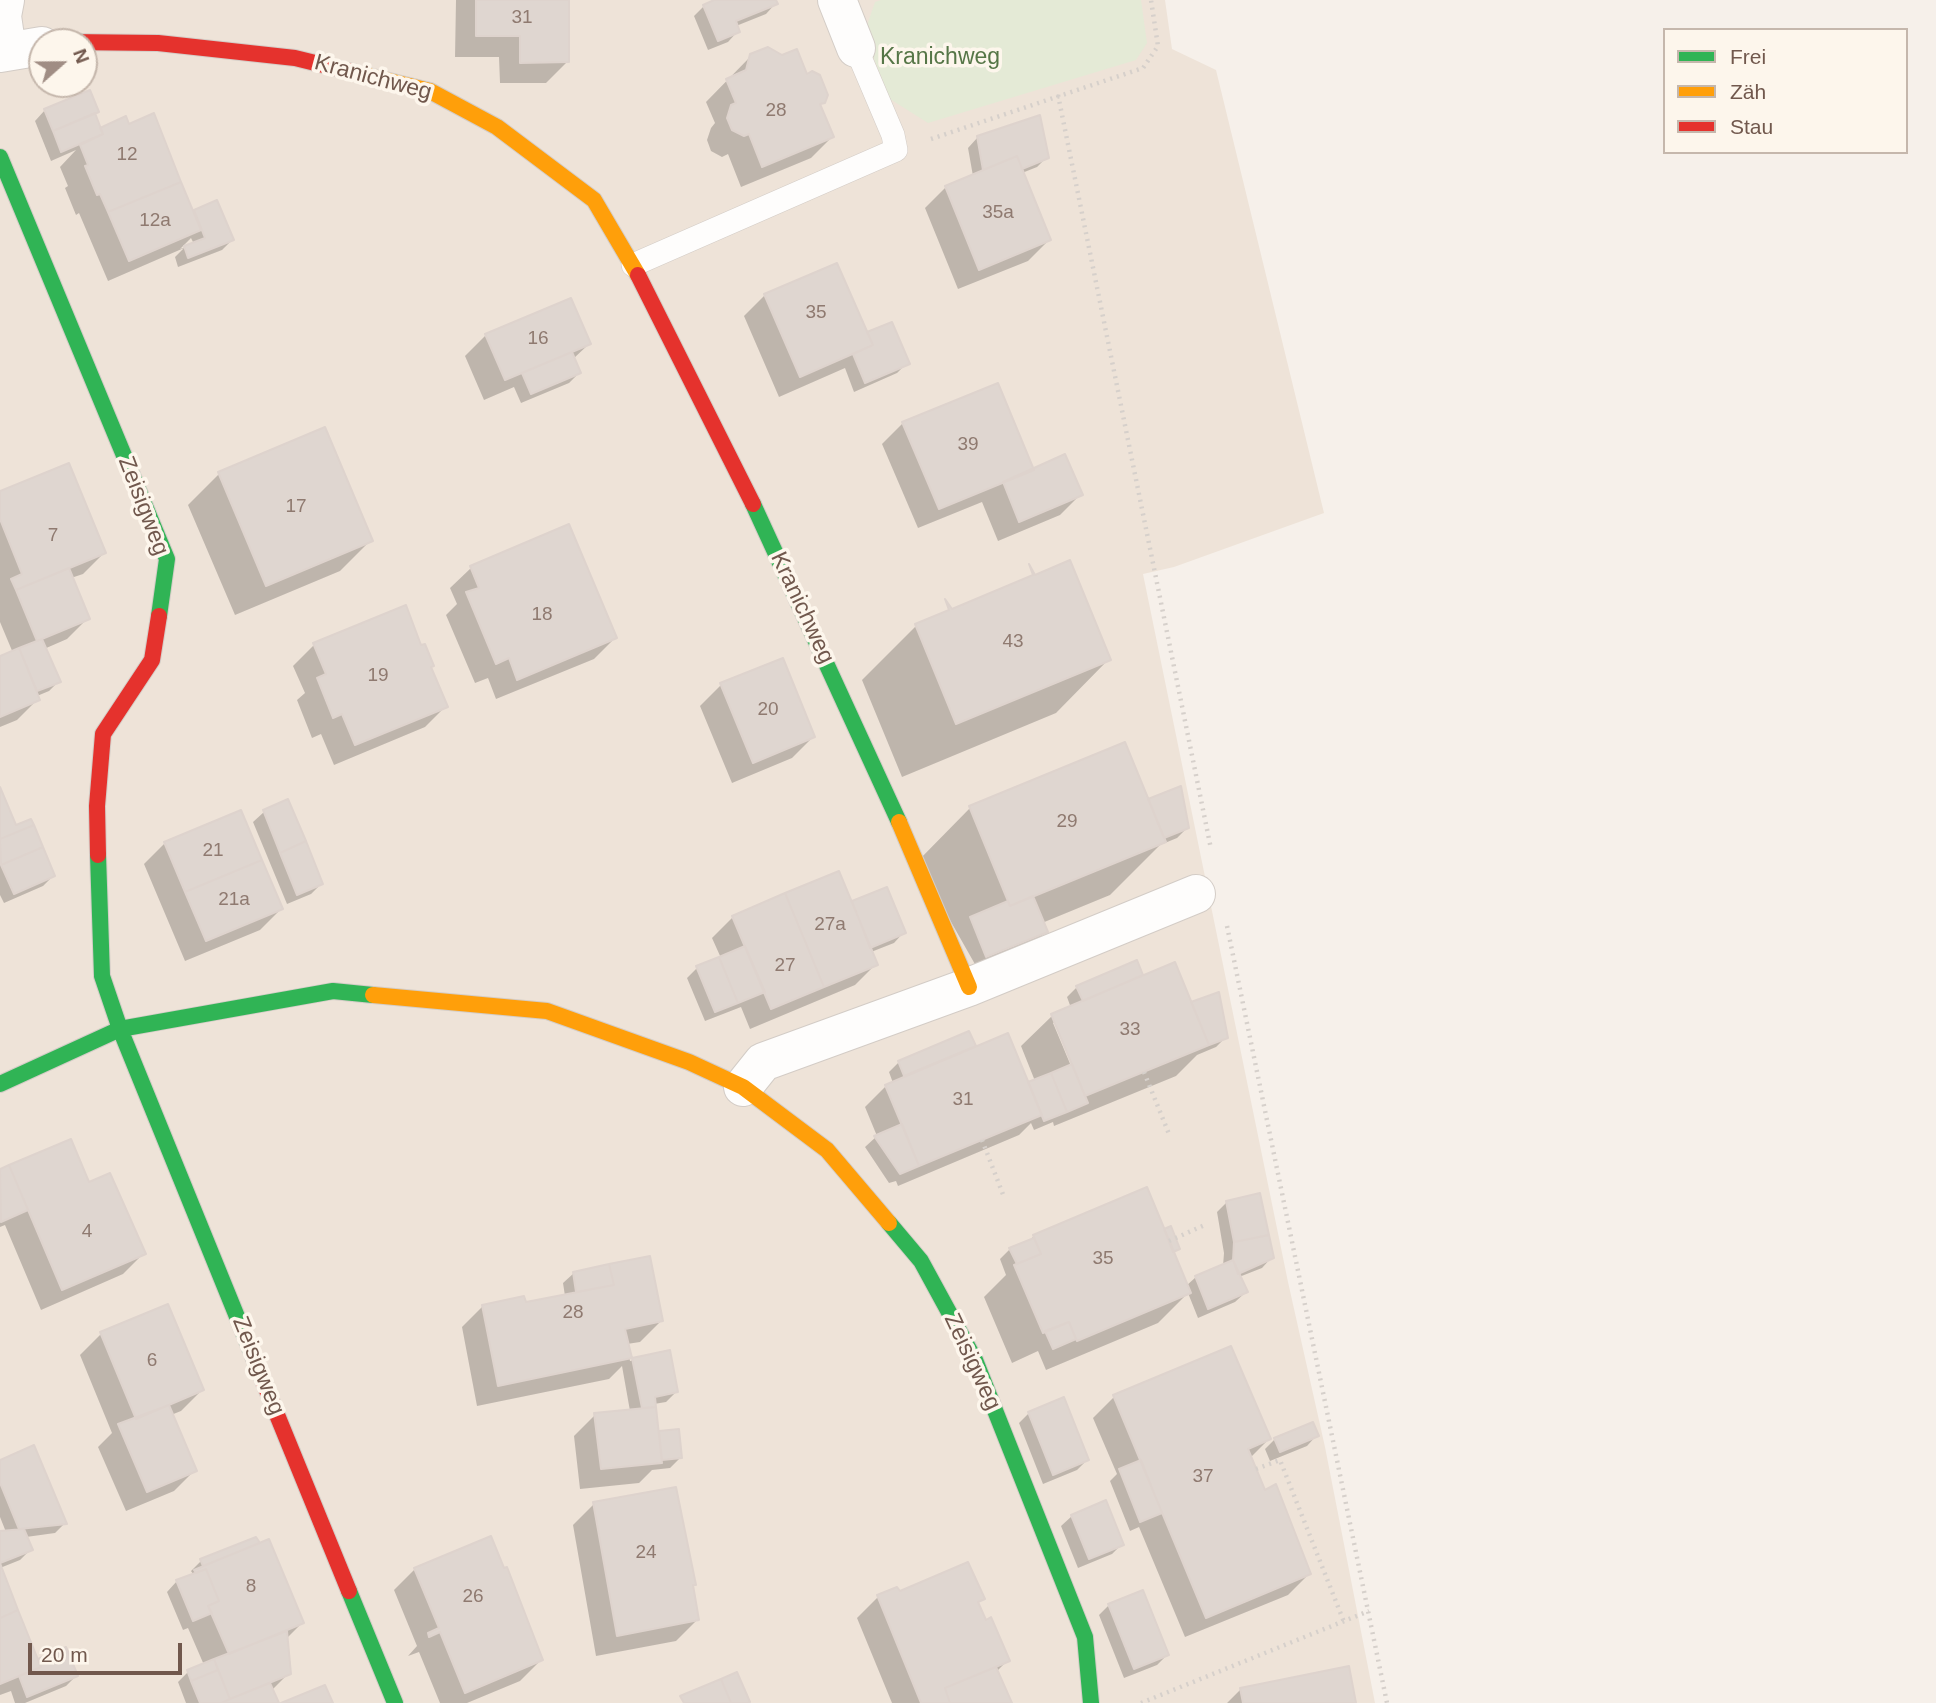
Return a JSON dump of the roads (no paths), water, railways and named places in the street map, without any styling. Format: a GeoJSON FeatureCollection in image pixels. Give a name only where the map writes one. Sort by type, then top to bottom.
{"type":"FeatureCollection","features":[{"type":"Feature","properties":{"kind":"street"},"geometry":{"type":"LineString","coordinates":[[5,0],[2,16],[16,50]]}},
{"type":"Feature","properties":{"kind":"street"},"geometry":{"type":"LineString","coordinates":[[837,0],[856,48]]}},
{"type":"Feature","properties":{"kind":"street","name":"Kranichweg"},"geometry":{"type":"LineString","coordinates":[[98,42],[158,43],[295,58],[430,91],[498,127],[594,201],[633,265],[743,482],[879,775],[969,986]]}},
{"type":"Feature","properties":{"kind":"street","name":"Zeisigweg"},"geometry":{"type":"LineString","coordinates":[[0,157],[167,559],[152,660],[103,734],[97,806],[102,976],[120,1029],[395,1703]]}},
{"type":"Feature","properties":{"kind":"street"},"geometry":{"type":"LineString","coordinates":[[743,1087],[763,1062],[969,986],[1210,904]]}},
{"type":"Feature","properties":{"kind":"street","name":"Zeisigweg"},"geometry":{"type":"LineString","coordinates":[[0,1084],[120,1029],[333,991],[547,1011],[689,1062],[743,1087],[827,1150],[921,1261],[975,1360],[1085,1637],[1091,1703]]}},
{"type":"Feature","properties":{"kind":"lane"},"geometry":{"type":"LineString","coordinates":[[633,265],[896,150],[856,48]]}}]}
